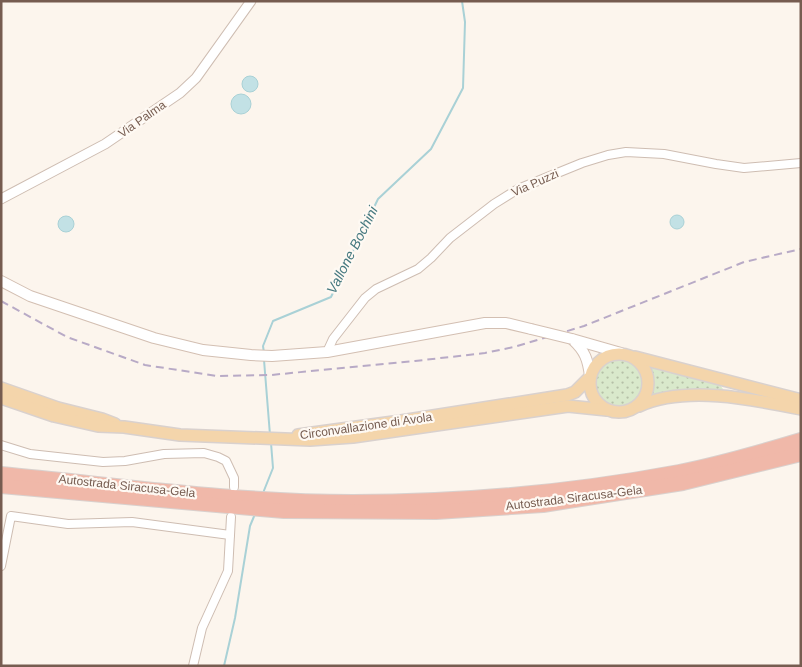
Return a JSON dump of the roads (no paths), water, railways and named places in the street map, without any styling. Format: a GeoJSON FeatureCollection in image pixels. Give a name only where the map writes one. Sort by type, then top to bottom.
{"type":"FeatureCollection","features":[{"type":"Feature","properties":{"kind":"highway","name":"Autostrada Siracusa-Gela"},"geometry":{"type":"LineString","coordinates":[[284,505],[426,500],[541,492],[680,471],[801,440]]}},
{"type":"Feature","properties":{"kind":"highway","name":"Autostrada Siracusa-Gela"},"geometry":{"type":"LineString","coordinates":[[284,505],[436,512],[543,505],[683,483],[801,454]]}},
{"type":"Feature","properties":{"kind":"highway","name":"Autostrada Siracusa-Gela"},"geometry":{"type":"LineString","coordinates":[[1,474],[203,494],[251,503]]}},
{"type":"Feature","properties":{"kind":"highway","name":"Autostrada Siracusa-Gela"},"geometry":{"type":"LineString","coordinates":[[1,486],[251,503]]}},
{"type":"Feature","properties":{"kind":"highway"},"geometry":{"type":"LineString","coordinates":[[251,503],[284,505]]}},
{"type":"Feature","properties":{"kind":"main road"},"geometry":{"type":"LineString","coordinates":[[1,281],[30,296],[154,338],[204,350],[272,356],[327,352],[485,323],[506,323],[572,339],[676,369],[801,400]]}},
{"type":"Feature","properties":{"kind":"main road"},"geometry":{"type":"LineString","coordinates":[[572,339],[585,354],[588,362],[591,394],[607,410],[621,412],[648,402],[674,397],[723,396],[801,409]]}},
{"type":"Feature","properties":{"kind":"main road"},"geometry":{"type":"LineString","coordinates":[[590,377],[594,366],[611,354],[625,354],[635,358],[645,369],[648,383],[645,397],[635,408]]}},
{"type":"Feature","properties":{"kind":"main road","name":"Circonvallazione di Avola"},"geometry":{"type":"LineString","coordinates":[[282,438],[310,432],[401,421],[567,395],[575,392],[590,377]]}},
{"type":"Feature","properties":{"kind":"main road"},"geometry":{"type":"LineString","coordinates":[[2,391],[54,416],[98,426],[124,427],[180,436],[282,438]]}},
{"type":"Feature","properties":{"kind":"main road","name":"Circonvallazione di Avola"},"geometry":{"type":"LineString","coordinates":[[282,438],[310,440],[353,437],[568,406],[607,410]]}},
{"type":"Feature","properties":{"kind":"street","name":"Via Palma"},"geometry":{"type":"LineString","coordinates":[[1,199],[105,144],[180,93],[196,78],[251,1]]}},
{"type":"Feature","properties":{"kind":"street","name":"Via Puzzi"},"geometry":{"type":"LineString","coordinates":[[327,352],[333,339],[365,298],[376,290],[418,268],[431,258],[450,238],[494,204],[518,189],[582,163],[608,154],[626,152],[664,154],[744,168],[801,163]]}},
{"type":"Feature","properties":{"kind":"street"},"geometry":{"type":"LineString","coordinates":[[1,445],[30,454],[103,462],[125,461],[164,454],[204,453],[226,461],[234,478],[234,486]]}},
{"type":"Feature","properties":{"kind":"street"},"geometry":{"type":"LineString","coordinates":[[1,566],[11,516],[68,524],[132,522],[230,536]]}},
{"type":"Feature","properties":{"kind":"street"},"geometry":{"type":"LineString","coordinates":[[193,666],[202,628],[228,571],[231,517]]}},
{"type":"Feature","properties":{"kind":"water"},"geometry":{"type":"Polygon","coordinates":[[[250,76],[256,78],[258,84],[256,90],[250,92],[244,90],[242,84],[244,78],[250,76]]]}},
{"type":"Feature","properties":{"kind":"water"},"geometry":{"type":"Polygon","coordinates":[[[241,94],[248,97],[251,104],[248,111],[241,114],[234,111],[231,104],[234,97],[241,94]]]}},
{"type":"Feature","properties":{"kind":"water"},"geometry":{"type":"Polygon","coordinates":[[[674,215],[680,215],[684,222],[680,229],[674,229],[670,225],[670,219],[674,215]]]}},
{"type":"Feature","properties":{"kind":"water"},"geometry":{"type":"Polygon","coordinates":[[[66,216],[74,224],[66,232],[58,224],[66,216]]]}},
{"type":"Feature","properties":{"kind":"waterway","name":"Vallone Bochini"},"geometry":{"type":"LineString","coordinates":[[264,353],[263,346],[273,321],[331,297],[378,199],[431,149],[463,88],[465,22],[462,1]]}},
{"type":"Feature","properties":{"kind":"waterway","name":"Vallone Bochini"},"geometry":{"type":"LineString","coordinates":[[264,360],[270,435]]}},
{"type":"Feature","properties":{"kind":"waterway","name":"Vallone Bochini"},"geometry":{"type":"LineString","coordinates":[[263,493],[273,468],[271,443]]}},
{"type":"Feature","properties":{"kind":"waterway","name":"Vallone Bochini"},"geometry":{"type":"LineString","coordinates":[[224,666],[235,618],[250,526],[255,514]]}},
{"type":"Feature","properties":{"kind":"railway"},"geometry":{"type":"LineString","coordinates":[[1,301],[67,337],[145,365],[217,376],[271,375],[485,353],[514,347],[584,326],[744,262],[801,249]]}}]}
